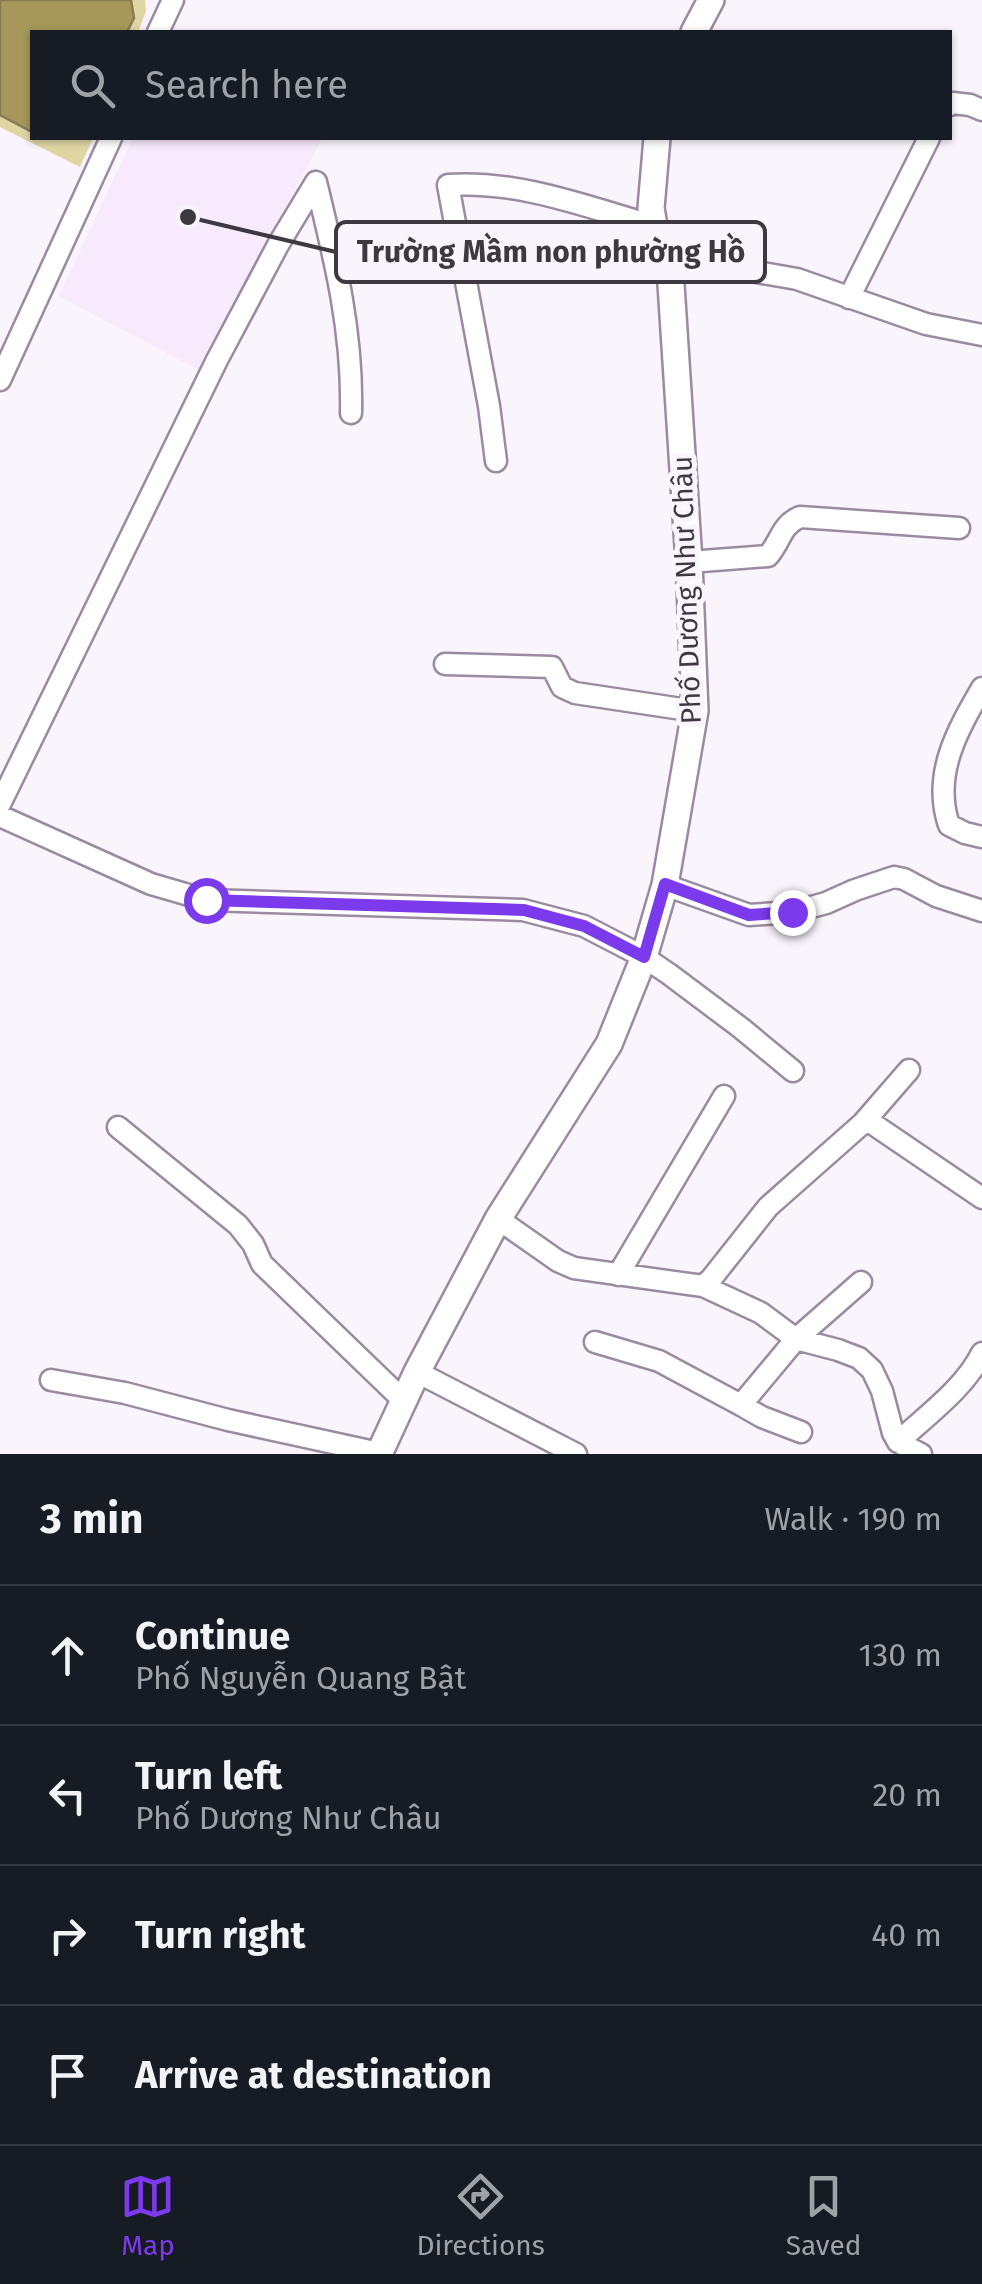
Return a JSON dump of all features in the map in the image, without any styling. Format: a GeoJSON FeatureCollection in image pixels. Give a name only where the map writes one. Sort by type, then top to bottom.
{"type":"FeatureCollection","features":[{"type":"Feature","properties":{"kind":"street"},"geometry":{"type":"LineString","coordinates":[[159,30],[173,0]]}},
{"type":"Feature","properties":{"kind":"street"},"geometry":{"type":"LineString","coordinates":[[695,30],[711,0]]}},
{"type":"Feature","properties":{"kind":"street"},"geometry":{"type":"LineString","coordinates":[[952,103],[982,110]]}},
{"type":"Feature","properties":{"kind":"street"},"geometry":{"type":"LineString","coordinates":[[0,380],[110,140]]}},
{"type":"Feature","properties":{"kind":"street","name":"Phố Dương Như Châu"},"geometry":{"type":"LineString","coordinates":[[379,1454],[417,1372],[498,1219],[609,1044],[644,957],[665,884],[695,711],[670,270],[651,208],[656,140]]}},
{"type":"Feature","properties":{"kind":"street"},"geometry":{"type":"LineString","coordinates":[[849,298],[927,140]]}},
{"type":"Feature","properties":{"kind":"street"},"geometry":{"type":"LineString","coordinates":[[0,804],[217,360],[316,182],[343,295],[352,377],[351,413]]}},
{"type":"Feature","properties":{"kind":"street"},"geometry":{"type":"LineString","coordinates":[[496,461],[448,185],[474,184],[550,195],[654,226]]}},
{"type":"Feature","properties":{"kind":"street"},"geometry":{"type":"LineString","coordinates":[[670,270],[734,268],[797,280],[926,324],[982,335]]}},
{"type":"Feature","properties":{"kind":"street"},"geometry":{"type":"LineString","coordinates":[[689,562],[768,556],[783,528],[800,517],[959,528]]}},
{"type":"Feature","properties":{"kind":"street"},"geometry":{"type":"LineString","coordinates":[[446,664],[552,667],[562,687],[575,693],[695,711]]}},
{"type":"Feature","properties":{"kind":"street"},"geometry":{"type":"LineString","coordinates":[[982,688],[944,764],[944,810],[949,825],[982,837]]}},
{"type":"Feature","properties":{"kind":"street"},"geometry":{"type":"LineString","coordinates":[[0,816],[151,884],[206,900],[524,910],[584,926],[644,957],[741,1028],[793,1072]]}},
{"type":"Feature","properties":{"kind":"street"},"geometry":{"type":"LineString","coordinates":[[665,884],[749,915],[792,912],[826,904],[855,890],[904,878],[936,896],[982,911]]}},
{"type":"Feature","properties":{"kind":"street"},"geometry":{"type":"LineString","coordinates":[[703,1286],[768,1207],[863,1123],[909,1070]]}},
{"type":"Feature","properties":{"kind":"street"},"geometry":{"type":"LineString","coordinates":[[618,1275],[724,1096]]}},
{"type":"Feature","properties":{"kind":"street"},"geometry":{"type":"LineString","coordinates":[[863,1123],[877,1125],[982,1198]]}},
{"type":"Feature","properties":{"kind":"street"},"geometry":{"type":"LineString","coordinates":[[118,1128],[238,1225],[262,1264],[404,1401]]}},
{"type":"Feature","properties":{"kind":"street"},"geometry":{"type":"LineString","coordinates":[[498,1219],[574,1268],[703,1286],[762,1313],[796,1340],[859,1358],[872,1370],[882,1391],[898,1442],[921,1454]]}},
{"type":"Feature","properties":{"kind":"street"},"geometry":{"type":"LineString","coordinates":[[742,1405],[796,1340],[861,1282]]}},
{"type":"Feature","properties":{"kind":"street"},"geometry":{"type":"LineString","coordinates":[[595,1342],[659,1361],[762,1417],[801,1432]]}},
{"type":"Feature","properties":{"kind":"street"},"geometry":{"type":"LineString","coordinates":[[898,1442],[957,1388],[982,1353]]}},
{"type":"Feature","properties":{"kind":"street"},"geometry":{"type":"LineString","coordinates":[[417,1372],[576,1454]]}},
{"type":"Feature","properties":{"kind":"street"},"geometry":{"type":"LineString","coordinates":[[51,1380],[379,1454]]}},
{"type":"Feature","properties":{"kind":"shaded area"},"geometry":{"type":"Polygon","coordinates":[[[0,0],[145,0],[146,11],[139,30],[30,30],[30,140],[92,140],[80,167],[0,127],[0,0]]]}},
{"type":"Feature","properties":{"kind":"shaded area"},"geometry":{"type":"Polygon","coordinates":[[[0,0],[131,0],[134,18],[128,30],[30,30],[30,131],[0,115],[0,0]]]}},
{"type":"Feature","properties":{"kind":"shaded area"},"geometry":{"type":"Polygon","coordinates":[[[132,140],[321,140],[201,371],[59,296],[132,140]]]}},
{"type":"Feature","properties":{"kind":"place","name":"Trường Mầm non phường Hồ"},"geometry":{"type":"Point","coordinates":[188,217]}},
{"type":"Feature","properties":{"kind":"route"},"geometry":{"type":"LineString","coordinates":[[206,900],[524,910],[584,926],[644,957],[665,884],[749,915],[792,912]]}}]}
